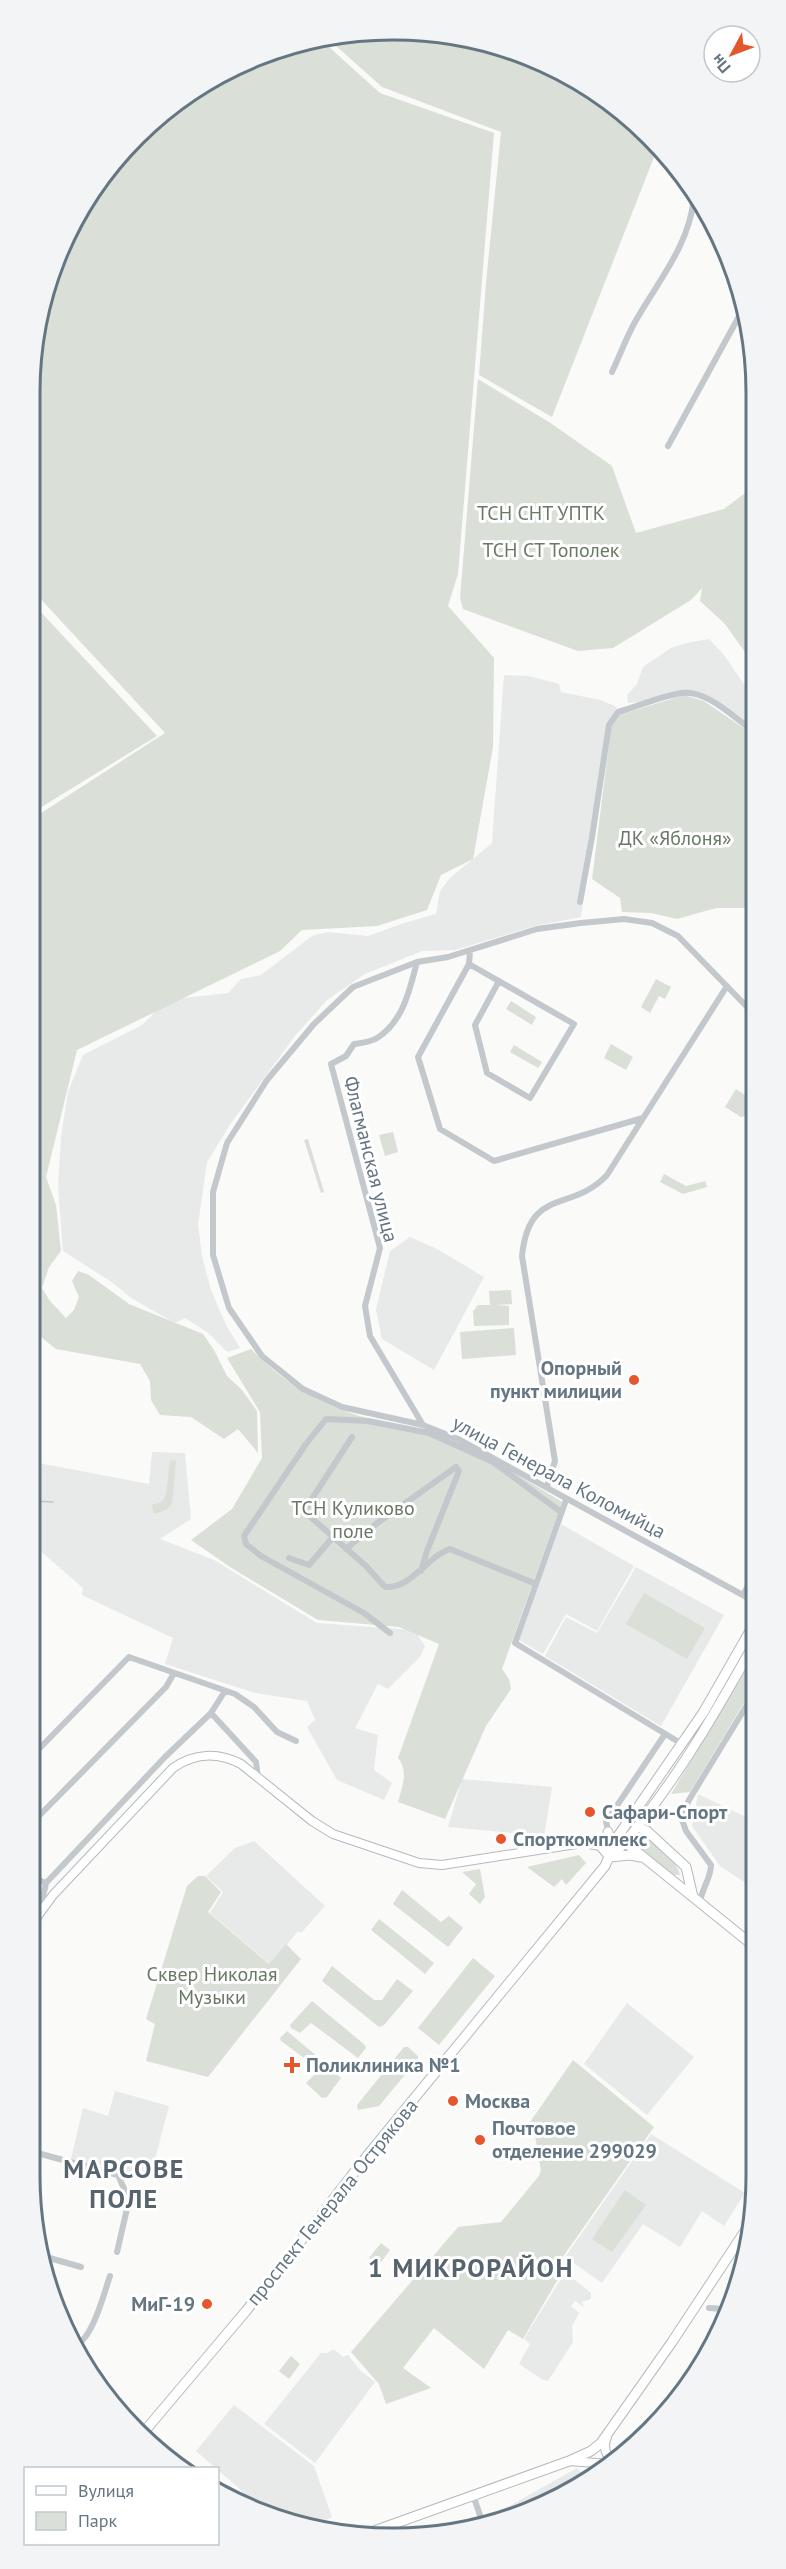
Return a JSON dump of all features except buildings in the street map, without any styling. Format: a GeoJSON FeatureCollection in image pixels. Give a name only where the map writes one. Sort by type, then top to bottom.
{"type":"FeatureCollection","features":[{"type":"Feature","properties":{"kind":"main road","name":"проспект Генерала Острякова"},"geometry":{"type":"LineString","coordinates":[[148,2429],[246,2311],[370,2151],[517,1975],[610,1858],[615,1837],[638,1809],[703,1713],[746,1638]]}},
{"type":"Feature","properties":{"kind":"main road","name":"проспект Генерала Острякова"},"geometry":{"type":"LineString","coordinates":[[615,1837],[638,1827],[701,1736],[746,1658]]}},
{"type":"Feature","properties":{"kind":"main road"},"geometry":{"type":"LineString","coordinates":[[40,1914],[44,1906],[93,1851],[173,1768],[192,1758],[208,1755],[225,1757],[241,1764],[324,1830],[419,1863],[442,1864],[580,1845],[615,1837],[649,1860],[746,1940]]}},
{"type":"Feature","properties":{"kind":"main road"},"geometry":{"type":"LineString","coordinates":[[638,1827],[647,1831],[686,1867],[697,1900]]}},
{"type":"Feature","properties":{"kind":"main road"},"geometry":{"type":"LineString","coordinates":[[610,1858],[615,1837]]}},
{"type":"Feature","properties":{"kind":"main road"},"geometry":{"type":"LineString","coordinates":[[580,1845],[600,1846],[610,1858]]}},
{"type":"Feature","properties":{"kind":"main road"},"geometry":{"type":"LineString","coordinates":[[610,1858],[630,1855],[649,1860]]}},
{"type":"Feature","properties":{"kind":"main road"},"geometry":{"type":"LineString","coordinates":[[674,1880],[684,1876],[686,1867]]}},
{"type":"Feature","properties":{"kind":"main road"},"geometry":{"type":"LineString","coordinates":[[382,2528],[591,2451],[608,2435],[740,2239]]}},
{"type":"Feature","properties":{"kind":"main road"},"geometry":{"type":"LineString","coordinates":[[607,2457],[605,2445],[608,2435]]}},
{"type":"Feature","properties":{"kind":"main road"},"geometry":{"type":"LineString","coordinates":[[591,2451],[603,2460]]}},
{"type":"Feature","properties":{"kind":"main road"},"geometry":{"type":"LineString","coordinates":[[569,2461],[600,2462]]}},
{"type":"Feature","properties":{"kind":"street"},"geometry":{"type":"LineString","coordinates":[[612,372],[634,323],[670,264],[691,220],[693,208]]}},
{"type":"Feature","properties":{"kind":"street"},"geometry":{"type":"LineString","coordinates":[[668,446],[738,319]]}},
{"type":"Feature","properties":{"kind":"street"},"geometry":{"type":"LineString","coordinates":[[580,902],[609,725],[618,712],[684,693],[703,697],[746,726]]}},
{"type":"Feature","properties":{"kind":"street","name":"улица Генерала Коломийца"},"geometry":{"type":"LineString","coordinates":[[746,1006],[678,936],[652,923],[624,919],[537,929],[470,951],[417,962],[352,987],[314,1024],[267,1080],[227,1143],[213,1192],[213,1255],[229,1308],[248,1339],[270,1364],[320,1398],[342,1407],[423,1425],[458,1439],[547,1486],[566,1500],[746,1596]]}},
{"type":"Feature","properties":{"kind":"street"},"geometry":{"type":"LineString","coordinates":[[470,951],[469,964],[418,1057],[440,1129],[494,1161],[643,1118]]}},
{"type":"Feature","properties":{"kind":"street","name":"Флагманская улица"},"geometry":{"type":"LineString","coordinates":[[417,962],[408,997],[390,1027],[376,1039],[354,1044],[346,1056],[331,1064],[380,1248],[365,1306],[370,1336],[423,1425]]}},
{"type":"Feature","properties":{"kind":"street"},"geometry":{"type":"LineString","coordinates":[[469,964],[500,981],[574,1024],[530,1098],[487,1073],[485,1066],[475,1025],[500,981]]}},
{"type":"Feature","properties":{"kind":"street"},"geometry":{"type":"LineString","coordinates":[[547,1486],[555,1461],[522,1256],[524,1241],[532,1218],[541,1209],[583,1192],[602,1181],[727,986]]}},
{"type":"Feature","properties":{"kind":"street"},"geometry":{"type":"LineString","coordinates":[[390,1633],[364,1613],[261,1556],[246,1544],[244,1536],[306,1444],[326,1419],[368,1421],[429,1433],[492,1462],[561,1512]]}},
{"type":"Feature","properties":{"kind":"street"},"geometry":{"type":"LineString","coordinates":[[352,1437],[306,1508],[308,1516],[387,1588],[421,1572],[446,1551],[454,1550],[536,1584]]}},
{"type":"Feature","properties":{"kind":"street"},"geometry":{"type":"LineString","coordinates":[[346,1549],[376,1524],[456,1467],[459,1471],[421,1572]]}},
{"type":"Feature","properties":{"kind":"street"},"geometry":{"type":"LineString","coordinates":[[566,1500],[515,1643],[682,1744]]}},
{"type":"Feature","properties":{"kind":"street"},"geometry":{"type":"LineString","coordinates":[[289,1558],[309,1565],[333,1537]]}},
{"type":"Feature","properties":{"kind":"street"},"geometry":{"type":"LineString","coordinates":[[743,1594],[746,1589]]}},
{"type":"Feature","properties":{"kind":"street"},"geometry":{"type":"LineString","coordinates":[[40,1748],[129,1657],[243,1698],[277,1732],[296,1741]]}},
{"type":"Feature","properties":{"kind":"street"},"geometry":{"type":"LineString","coordinates":[[40,1815],[166,1687],[174,1673]]}},
{"type":"Feature","properties":{"kind":"street"},"geometry":{"type":"LineString","coordinates":[[44,1906],[46,1882],[165,1757],[211,1713],[225,1691]]}},
{"type":"Feature","properties":{"kind":"street"},"geometry":{"type":"LineString","coordinates":[[697,1900],[711,1873],[711,1865],[686,1831],[681,1817],[746,1707]]}},
{"type":"Feature","properties":{"kind":"street"},"geometry":{"type":"LineString","coordinates":[[211,1713],[255,1762],[258,1778]]}},
{"type":"Feature","properties":{"kind":"street"},"geometry":{"type":"LineString","coordinates":[[615,1837],[606,1822],[665,1734]]}},
{"type":"Feature","properties":{"kind":"street"},"geometry":{"type":"LineString","coordinates":[[40,1880],[46,1882]]}},
{"type":"Feature","properties":{"kind":"street"},"geometry":{"type":"LineString","coordinates":[[40,2154],[118,2175],[129,2200],[117,2253]]}},
{"type":"Feature","properties":{"kind":"street"},"geometry":{"type":"LineString","coordinates":[[51,2258],[81,2267]]}},
{"type":"Feature","properties":{"kind":"street"},"geometry":{"type":"LineString","coordinates":[[82,2342],[93,2324],[110,2276]]}},
{"type":"Feature","properties":{"kind":"street"},"geometry":{"type":"LineString","coordinates":[[709,2308],[720,2309]]}},
{"type":"Feature","properties":{"kind":"street"},"geometry":{"type":"LineString","coordinates":[[473,2495],[481,2517]]}},
{"type":"Feature","properties":{"kind":"shaded area"},"geometry":{"type":"Polygon","coordinates":[[[709,639],[724,655],[746,687],[746,723],[720,704],[691,691],[651,701],[628,703],[627,695],[637,684],[643,667],[671,648],[709,639]]]}},
{"type":"Feature","properties":{"kind":"shaded area"},"geometry":{"type":"Polygon","coordinates":[[[504,675],[529,676],[559,684],[561,692],[600,700],[617,707],[609,721],[581,917],[535,926],[455,950],[422,951],[365,974],[327,1000],[295,1036],[231,1123],[207,1162],[198,1225],[202,1256],[211,1290],[226,1325],[240,1348],[227,1352],[207,1332],[185,1318],[175,1323],[131,1298],[113,1283],[63,1251],[58,1187],[61,1137],[68,1092],[83,1055],[142,1025],[162,1005],[184,998],[228,993],[241,979],[261,975],[312,936],[328,932],[368,936],[436,914],[440,891],[450,878],[492,843],[504,675]]]}},
{"type":"Feature","properties":{"kind":"shaded area"},"geometry":{"type":"Polygon","coordinates":[[[410,1237],[439,1250],[484,1277],[434,1370],[382,1339],[376,1310],[390,1251],[410,1237]]]}},
{"type":"Feature","properties":{"kind":"shaded area"},"geometry":{"type":"Polygon","coordinates":[[[152,1452],[185,1453],[191,1519],[160,1539],[214,1560],[317,1623],[414,1630],[425,1646],[420,1657],[388,1689],[378,1684],[355,1728],[378,1735],[374,1770],[392,1783],[384,1800],[337,1780],[307,1727],[315,1720],[307,1701],[255,1693],[165,1664],[173,1638],[82,1595],[83,1588],[40,1551],[40,1463],[149,1484],[152,1452]]]}},
{"type":"Feature","properties":{"kind":"shaded area"},"geometry":{"type":"Polygon","coordinates":[[[561,1524],[634,1566],[597,1631],[566,1614],[543,1654],[519,1640],[561,1524]]]}},
{"type":"Feature","properties":{"kind":"shaded area"},"geometry":{"type":"Polygon","coordinates":[[[636,1567],[724,1615],[661,1726],[545,1656],[566,1617],[597,1633],[636,1567]]]}},
{"type":"Feature","properties":{"kind":"shaded area"},"geometry":{"type":"Polygon","coordinates":[[[462,1779],[552,1787],[544,1836],[448,1827],[462,1779]]]}},
{"type":"Feature","properties":{"kind":"shaded area"},"geometry":{"type":"Polygon","coordinates":[[[698,1794],[746,1817],[746,1883],[720,1866],[692,1826],[698,1794]]]}},
{"type":"Feature","properties":{"kind":"shaded area"},"geometry":{"type":"Polygon","coordinates":[[[254,1841],[325,1906],[301,1933],[298,1931],[271,1965],[210,1913],[223,1892],[206,1876],[235,1848],[254,1841]]]}},
{"type":"Feature","properties":{"kind":"shaded area"},"geometry":{"type":"Polygon","coordinates":[[[627,2003],[694,2057],[647,2115],[584,2064],[627,2003]]]}},
{"type":"Feature","properties":{"kind":"shaded area"},"geometry":{"type":"Polygon","coordinates":[[[115,2091],[169,2106],[155,2159],[140,2175],[71,2159],[83,2108],[108,2116],[115,2091]]]}},
{"type":"Feature","properties":{"kind":"shaded area"},"geometry":{"type":"Polygon","coordinates":[[[651,2134],[745,2193],[724,2226],[702,2211],[680,2247],[643,2224],[602,2283],[565,2257],[651,2134]]]}},
{"type":"Feature","properties":{"kind":"shaded area"},"geometry":{"type":"Polygon","coordinates":[[[565,2272],[591,2293],[591,2299],[582,2302],[584,2307],[575,2301],[571,2306],[579,2313],[572,2326],[573,2342],[548,2381],[519,2364],[530,2344],[524,2339],[565,2272]]]}},
{"type":"Feature","properties":{"kind":"shaded area"},"geometry":{"type":"Polygon","coordinates":[[[335,2350],[343,2357],[348,2355],[360,2370],[375,2382],[315,2463],[264,2424],[321,2353],[328,2353],[335,2350]]]}},
{"type":"Feature","properties":{"kind":"shaded area"},"geometry":{"type":"Polygon","coordinates":[[[234,2405],[314,2466],[332,2517],[323,2522],[280,2510],[243,2495],[242,2491],[219,2471],[219,2467],[214,2467],[196,2451],[234,2405]]]}},
{"type":"Feature","properties":{"kind":"shaded area"},"geometry":{"type":"Polygon","coordinates":[[[577,2468],[582,2473],[528,2502],[498,2512],[577,2468]]]}},
{"type":"Feature","properties":{"kind":"green space"},"geometry":{"type":"Polygon","coordinates":[[[370,41],[416,41],[462,47],[506,59],[549,77],[589,100],[608,113],[654,157],[552,417],[479,375],[501,132],[382,87],[336,45],[370,41]]]}},
{"type":"Feature","properties":{"kind":"green space"},"geometry":{"type":"Polygon","coordinates":[[[328,46],[380,93],[494,133],[458,574],[448,606],[494,658],[493,747],[473,859],[441,875],[427,910],[377,926],[302,930],[280,951],[77,1050],[46,1177],[56,1205],[61,1251],[49,1267],[42,1288],[50,1301],[66,1318],[74,1310],[79,1297],[72,1281],[78,1271],[89,1275],[129,1304],[203,1334],[227,1376],[242,1390],[257,1411],[258,1453],[238,1429],[224,1439],[191,1417],[160,1415],[151,1400],[150,1381],[140,1364],[56,1349],[40,1336],[40,814],[165,733],[40,598],[40,393],[47,324],[59,280],[77,237],[113,178],[144,144],[178,113],[237,77],[280,59],[328,46]]]}},
{"type":"Feature","properties":{"kind":"green space","name":"ТСН СТ Тополек"},"geometry":{"type":"Polygon","coordinates":[[[478,379],[549,422],[612,466],[636,533],[724,509],[746,492],[746,654],[725,624],[700,601],[702,588],[691,600],[613,648],[578,651],[463,609],[460,598],[478,379]]]}},
{"type":"Feature","properties":{"kind":"green space"},"geometry":{"type":"Polygon","coordinates":[[[40,611],[157,736],[40,808],[40,611]]]}},
{"type":"Feature","properties":{"kind":"green space","name":"ДК «Яблоня»"},"geometry":{"type":"Polygon","coordinates":[[[684,695],[704,701],[746,730],[746,908],[716,908],[677,919],[651,913],[622,912],[620,898],[592,879],[611,728],[616,716],[684,695]]]}},
{"type":"Feature","properties":{"kind":"green space"},"geometry":{"type":"Polygon","coordinates":[[[656,979],[671,987],[665,999],[659,996],[650,1013],[641,1007],[656,979]]]}},
{"type":"Feature","properties":{"kind":"green space"},"geometry":{"type":"Polygon","coordinates":[[[511,1001],[536,1017],[532,1025],[506,1009],[511,1001]]]}},
{"type":"Feature","properties":{"kind":"green space"},"geometry":{"type":"Polygon","coordinates":[[[611,1044],[633,1057],[626,1070],[604,1058],[611,1044]]]}},
{"type":"Feature","properties":{"kind":"green space"},"geometry":{"type":"Polygon","coordinates":[[[514,1045],[542,1062],[538,1068],[510,1052],[514,1045]]]}},
{"type":"Feature","properties":{"kind":"green space"},"geometry":{"type":"Polygon","coordinates":[[[736,1089],[746,1096],[746,1116],[741,1117],[725,1107],[736,1089]]]}},
{"type":"Feature","properties":{"kind":"green space"},"geometry":{"type":"Polygon","coordinates":[[[393,1132],[398,1152],[385,1156],[379,1135],[393,1132]]]}},
{"type":"Feature","properties":{"kind":"green space"},"geometry":{"type":"Polygon","coordinates":[[[308,1139],[324,1192],[321,1193],[304,1140],[308,1139]]]}},
{"type":"Feature","properties":{"kind":"green space"},"geometry":{"type":"Polygon","coordinates":[[[664,1174],[686,1186],[705,1181],[707,1187],[683,1194],[660,1182],[664,1174]]]}},
{"type":"Feature","properties":{"kind":"green space"},"geometry":{"type":"Polygon","coordinates":[[[511,1290],[512,1304],[496,1305],[509,1306],[509,1325],[474,1326],[473,1311],[478,1305],[490,1305],[489,1291],[511,1290]]]}},
{"type":"Feature","properties":{"kind":"green space"},"geometry":{"type":"Polygon","coordinates":[[[514,1328],[516,1355],[462,1359],[460,1332],[514,1328]]]}},
{"type":"Feature","properties":{"kind":"green space","name":"ТСН Куликово поле"},"geometry":{"type":"Polygon","coordinates":[[[251,1349],[276,1372],[319,1400],[350,1413],[420,1429],[451,1439],[562,1502],[502,1669],[509,1679],[511,1689],[486,1726],[445,1819],[398,1802],[404,1774],[398,1758],[439,1644],[399,1627],[318,1620],[230,1567],[191,1540],[232,1509],[262,1458],[260,1412],[227,1358],[251,1349]]]}},
{"type":"Feature","properties":{"kind":"green space"},"geometry":{"type":"Polygon","coordinates":[[[170,1460],[176,1461],[172,1504],[166,1510],[154,1514],[152,1505],[161,1502],[166,1495],[170,1460]]]}},
{"type":"Feature","properties":{"kind":"green space"},"geometry":{"type":"Polygon","coordinates":[[[644,1593],[705,1628],[687,1659],[626,1624],[644,1593]]]}},
{"type":"Feature","properties":{"kind":"green space"},"geometry":{"type":"Polygon","coordinates":[[[746,1670],[746,1700],[690,1792],[671,1794],[746,1670]]]}},
{"type":"Feature","properties":{"kind":"green space"},"geometry":{"type":"Polygon","coordinates":[[[640,1836],[664,1852],[675,1864],[680,1875],[674,1875],[637,1846],[635,1840],[640,1836]]]}},
{"type":"Feature","properties":{"kind":"green space"},"geometry":{"type":"Polygon","coordinates":[[[579,1855],[586,1863],[566,1885],[562,1879],[554,1887],[527,1867],[579,1855]]]}},
{"type":"Feature","properties":{"kind":"green space"},"geometry":{"type":"Polygon","coordinates":[[[480,1869],[485,1897],[480,1904],[469,1894],[476,1884],[462,1872],[480,1869]]]}},
{"type":"Feature","properties":{"kind":"green space","name":"Сквер Николая Музыки"},"geometry":{"type":"Polygon","coordinates":[[[198,1876],[205,1876],[221,1892],[208,1912],[269,1964],[286,1944],[301,1959],[208,2077],[146,2061],[155,2024],[146,2019],[187,1886],[198,1876]]]}},
{"type":"Feature","properties":{"kind":"green space"},"geometry":{"type":"Polygon","coordinates":[[[402,1890],[441,1922],[449,1916],[463,1928],[448,1947],[393,1904],[402,1890]]]}},
{"type":"Feature","properties":{"kind":"green space"},"geometry":{"type":"Polygon","coordinates":[[[379,1919],[434,1963],[425,1974],[371,1930],[379,1919]]]}},
{"type":"Feature","properties":{"kind":"green space"},"geometry":{"type":"Polygon","coordinates":[[[473,1958],[495,1976],[439,2045],[418,2028],[473,1958]]]}},
{"type":"Feature","properties":{"kind":"green space"},"geometry":{"type":"Polygon","coordinates":[[[332,1966],[374,2000],[382,2000],[397,1979],[413,1991],[384,2025],[379,2027],[322,1981],[332,1966]]]}},
{"type":"Feature","properties":{"kind":"green space"},"geometry":{"type":"Polygon","coordinates":[[[312,2001],[365,2045],[366,2048],[358,2058],[311,2023],[300,2033],[291,2028],[290,2025],[312,2001]]]}},
{"type":"Feature","properties":{"kind":"green space"},"geometry":{"type":"Polygon","coordinates":[[[287,2031],[319,2058],[320,2061],[315,2066],[281,2041],[280,2038],[287,2031]]]}},
{"type":"Feature","properties":{"kind":"green space"},"geometry":{"type":"Polygon","coordinates":[[[404,2047],[408,2047],[418,2056],[418,2059],[379,2106],[358,2110],[357,2105],[404,2047]]]}},
{"type":"Feature","properties":{"kind":"green space"},"geometry":{"type":"Polygon","coordinates":[[[573,2060],[654,2127],[562,2258],[568,2262],[523,2339],[508,2330],[484,2369],[434,2328],[403,2368],[431,2388],[386,2404],[379,2384],[351,2352],[458,2227],[501,2222],[538,2177],[541,2171],[534,2130],[528,2125],[573,2060]]]}},
{"type":"Feature","properties":{"kind":"green space"},"geometry":{"type":"Polygon","coordinates":[[[325,2064],[341,2078],[327,2097],[322,2098],[306,2083],[325,2064]]]}},
{"type":"Feature","properties":{"kind":"green space"},"geometry":{"type":"Polygon","coordinates":[[[625,2190],[646,2205],[612,2252],[592,2239],[625,2190]]]}},
{"type":"Feature","properties":{"kind":"green space"},"geometry":{"type":"Polygon","coordinates":[[[381,2243],[390,2250],[379,2265],[369,2258],[381,2243]]]}},
{"type":"Feature","properties":{"kind":"green space"},"geometry":{"type":"Polygon","coordinates":[[[291,2356],[300,2364],[289,2379],[279,2371],[291,2356]]]}},
{"type":"Feature","properties":{"kind":"waterway"},"geometry":{"type":"LineString","coordinates":[[40,1501],[53,1502]]}},
{"type":"Feature","properties":{"kind":"place","name":"Опорный пункт милиции"},"geometry":{"type":"Point","coordinates":[634,1380]}},
{"type":"Feature","properties":{"kind":"place","name":"Сафари-Спорт"},"geometry":{"type":"Point","coordinates":[590,1812]}},
{"type":"Feature","properties":{"kind":"place","name":"Спорткомплекс"},"geometry":{"type":"Point","coordinates":[501,1839]}},
{"type":"Feature","properties":{"kind":"place","name":"Поликлиника №1"},"geometry":{"type":"Point","coordinates":[292,2065]}},
{"type":"Feature","properties":{"kind":"place","name":"Москва"},"geometry":{"type":"Point","coordinates":[453,2101]}},
{"type":"Feature","properties":{"kind":"place","name":"Почтовое отделение 299029"},"geometry":{"type":"Point","coordinates":[480,2140]}},
{"type":"Feature","properties":{"kind":"place","name":"МиГ-19"},"geometry":{"type":"Point","coordinates":[207,2304]}},
{"type":"Feature","properties":{"kind":"district","name":"МАРСОВЕ ПОЛЕ"},"geometry":{"type":"Point","coordinates":[124,2184]}},
{"type":"Feature","properties":{"kind":"district","name":"1 МИКРОРАЙОН"},"geometry":{"type":"Point","coordinates":[471,2268]}},
{"type":"Feature","properties":{"kind":"park label","name":"ТСН СНТ УПТК"},"geometry":{"type":"Point","coordinates":[541,513]}}]}
